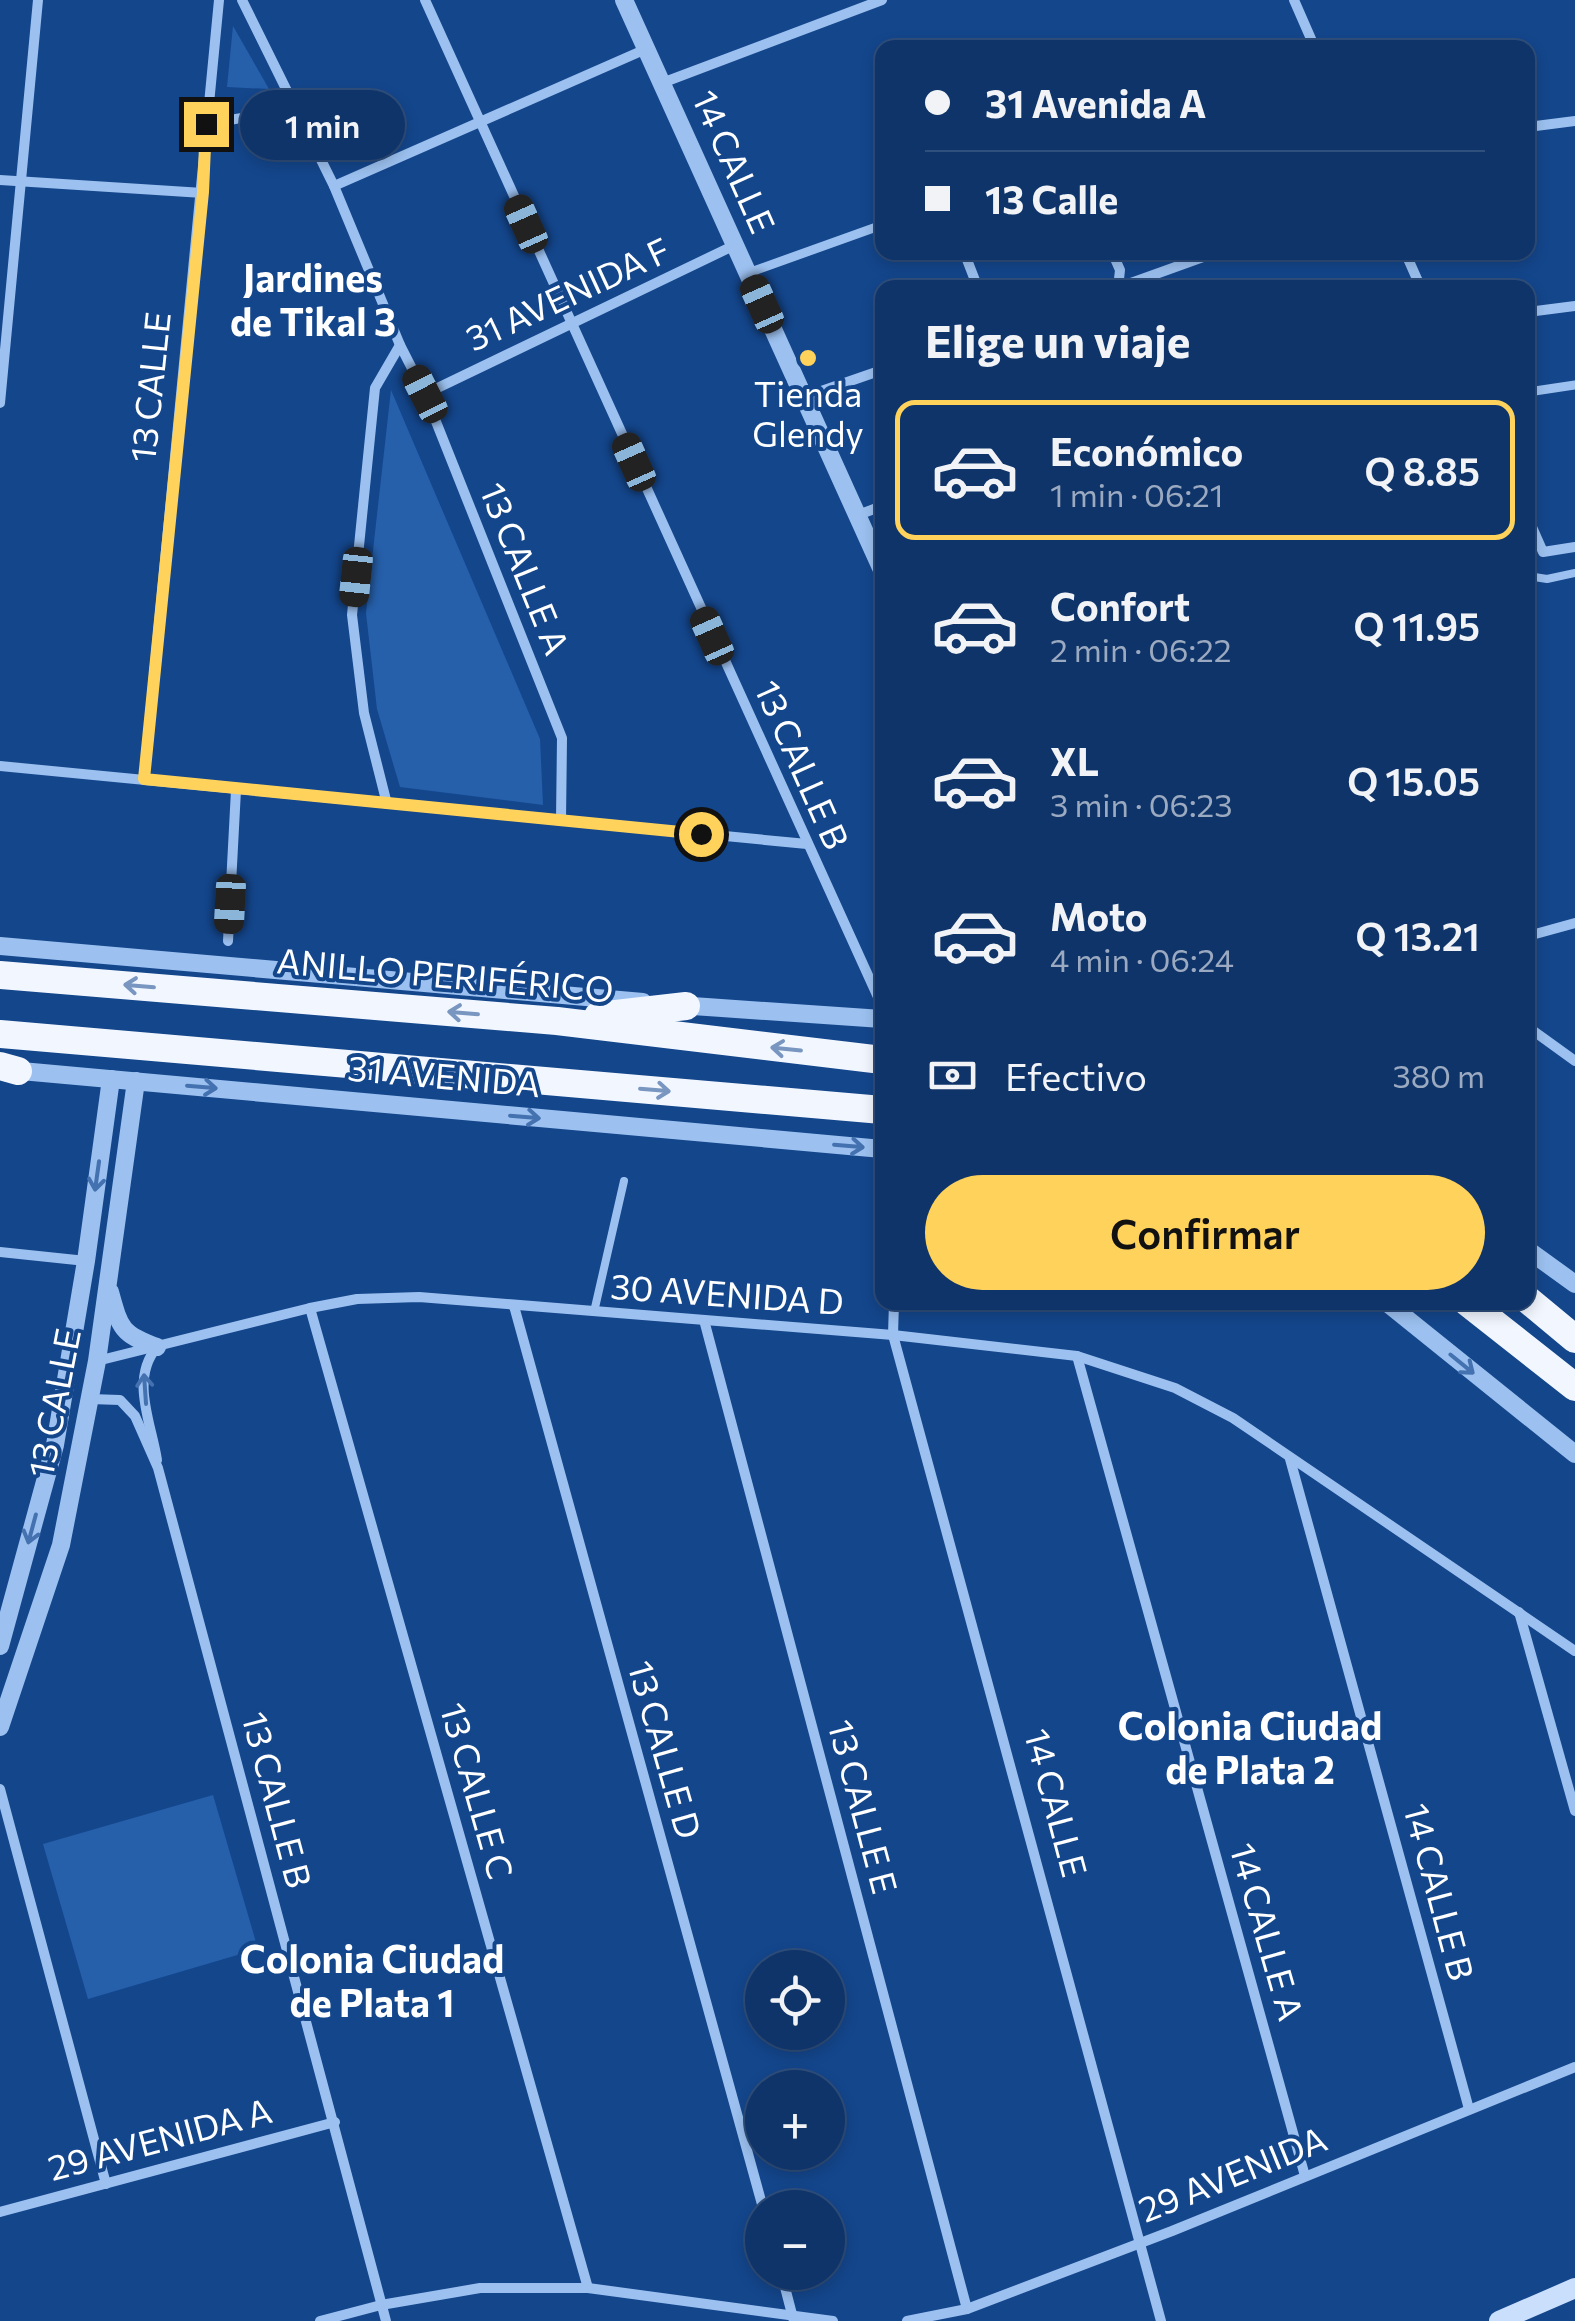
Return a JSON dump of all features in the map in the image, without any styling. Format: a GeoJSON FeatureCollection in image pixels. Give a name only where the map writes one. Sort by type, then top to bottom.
{"type":"FeatureCollection","features":[{"type":"Feature","properties":{"kind":"highway","name":"ANILLO PERIFÉRICO"},"geometry":{"type":"LineString","coordinates":[[0,975],[557,1021],[875,1059]]}},
{"type":"Feature","properties":{"kind":"highway"},"geometry":{"type":"LineString","coordinates":[[557,1021],[686,1006]]}},
{"type":"Feature","properties":{"kind":"highway"},"geometry":{"type":"LineString","coordinates":[[0,1034],[875,1109]]}},
{"type":"Feature","properties":{"kind":"highway"},"geometry":{"type":"LineString","coordinates":[[1535,1306],[1575,1339]]}},
{"type":"Feature","properties":{"kind":"highway"},"geometry":{"type":"LineString","coordinates":[[1477,1310],[1575,1387]]}},
{"type":"Feature","properties":{"kind":"main road"},"geometry":{"type":"LineString","coordinates":[[1499,2321],[1575,2288]]}},
{"type":"Feature","properties":{"kind":"street"},"geometry":{"type":"LineString","coordinates":[[0,403],[38,0]]}},
{"type":"Feature","properties":{"kind":"street","name":"13 CALLE"},"geometry":{"type":"LineString","coordinates":[[144,779],[220,0]]}},
{"type":"Feature","properties":{"kind":"street","name":"13 CALLE A"},"geometry":{"type":"LineString","coordinates":[[242,0],[334,186],[400,345],[425,394],[562,738],[560,821]]}},
{"type":"Feature","properties":{"kind":"street","name":"13 CALLE B"},"geometry":{"type":"LineString","coordinates":[[425,0],[875,991]]}},
{"type":"Feature","properties":{"kind":"street","name":"14 CALLE"},"geometry":{"type":"LineString","coordinates":[[624,0],[875,554]]}},
{"type":"Feature","properties":{"kind":"street"},"geometry":{"type":"LineString","coordinates":[[662,83],[882,0]]}},
{"type":"Feature","properties":{"kind":"street"},"geometry":{"type":"LineString","coordinates":[[1294,0],[1312,40]]}},
{"type":"Feature","properties":{"kind":"street"},"geometry":{"type":"LineString","coordinates":[[334,186],[646,49]]}},
{"type":"Feature","properties":{"kind":"street"},"geometry":{"type":"LineString","coordinates":[[206,124],[294,109]]}},
{"type":"Feature","properties":{"kind":"street"},"geometry":{"type":"LineString","coordinates":[[1535,126],[1575,122]]}},
{"type":"Feature","properties":{"kind":"street"},"geometry":{"type":"LineString","coordinates":[[0,180],[203,192]]}},
{"type":"Feature","properties":{"kind":"street"},"geometry":{"type":"LineString","coordinates":[[748,273],[875,228]]}},
{"type":"Feature","properties":{"kind":"street","name":"31 AVENIDA F"},"geometry":{"type":"LineString","coordinates":[[425,394],[735,245]]}},
{"type":"Feature","properties":{"kind":"street"},"geometry":{"type":"LineString","coordinates":[[1175,260],[1178,266]]}},
{"type":"Feature","properties":{"kind":"street"},"geometry":{"type":"LineString","coordinates":[[1138,280],[1194,260]]}},
{"type":"Feature","properties":{"kind":"street"},"geometry":{"type":"LineString","coordinates":[[1535,311],[1575,306]]}},
{"type":"Feature","properties":{"kind":"street"},"geometry":{"type":"LineString","coordinates":[[387,804],[364,713],[352,615],[375,388],[400,345]]}},
{"type":"Feature","properties":{"kind":"street"},"geometry":{"type":"LineString","coordinates":[[804,397],[875,372]]}},
{"type":"Feature","properties":{"kind":"street"},"geometry":{"type":"LineString","coordinates":[[1535,391],[1575,385]]}},
{"type":"Feature","properties":{"kind":"street"},"geometry":{"type":"LineString","coordinates":[[858,514],[875,508]]}},
{"type":"Feature","properties":{"kind":"street"},"geometry":{"type":"LineString","coordinates":[[1535,534],[1543,552],[1575,546]]}},
{"type":"Feature","properties":{"kind":"street"},"geometry":{"type":"LineString","coordinates":[[0,766],[807,844]]}},
{"type":"Feature","properties":{"kind":"street"},"geometry":{"type":"LineString","coordinates":[[228,942],[236,790]]}},
{"type":"Feature","properties":{"kind":"street"},"geometry":{"type":"LineString","coordinates":[[1535,934],[1575,923]]}},
{"type":"Feature","properties":{"kind":"street"},"geometry":{"type":"LineString","coordinates":[[0,946],[686,1006],[875,1018]]}},
{"type":"Feature","properties":{"kind":"street"},"geometry":{"type":"LineString","coordinates":[[1535,1032],[1575,1061]]}},
{"type":"Feature","properties":{"kind":"street","name":"31 AVENIDA"},"geometry":{"type":"LineString","coordinates":[[6,1069],[875,1148]]}},
{"type":"Feature","properties":{"kind":"street","name":"13 CALLE"},"geometry":{"type":"LineString","coordinates":[[0,1646],[55,1445],[86,1261],[110,1079]]}},
{"type":"Feature","properties":{"kind":"street","name":"13 CALLE"},"geometry":{"type":"LineString","coordinates":[[0,1727],[60,1545],[98,1362],[136,1081]]}},
{"type":"Feature","properties":{"kind":"street"},"geometry":{"type":"LineString","coordinates":[[0,1252],[86,1261]]}},
{"type":"Feature","properties":{"kind":"street"},"geometry":{"type":"LineString","coordinates":[[1535,1255],[1575,1284]]}},
{"type":"Feature","properties":{"kind":"street"},"geometry":{"type":"LineString","coordinates":[[108,1284],[119,1325],[132,1338],[157,1346]]}},
{"type":"Feature","properties":{"kind":"street","name":"30 AVENIDA D"},"geometry":{"type":"LineString","coordinates":[[98,1362],[310,1308],[357,1299],[419,1296],[893,1335],[1077,1356],[1175,1388],[1233,1418],[1575,1650]]}},
{"type":"Feature","properties":{"kind":"street","name":"13 CALLE D"},"geometry":{"type":"LineString","coordinates":[[514,1306],[757,2190]]}},
{"type":"Feature","properties":{"kind":"street","name":"13 CALLE C"},"geometry":{"type":"LineString","coordinates":[[310,1308],[588,2288]]}},
{"type":"Feature","properties":{"kind":"street","name":"14 CALLE"},"geometry":{"type":"LineString","coordinates":[[894,1310],[893,1335],[1142,2242],[1160,2321]]}},
{"type":"Feature","properties":{"kind":"street"},"geometry":{"type":"LineString","coordinates":[[1396,1310],[1575,1454]]}},
{"type":"Feature","properties":{"kind":"street","name":"13 CALLE E"},"geometry":{"type":"LineString","coordinates":[[704,1320],[967,2309]]}},
{"type":"Feature","properties":{"kind":"street","name":"13 CALLE B"},"geometry":{"type":"LineString","coordinates":[[157,1346],[146,1360],[142,1377],[158,1468],[386,2321]]}},
{"type":"Feature","properties":{"kind":"street","name":"14 CALLE A"},"geometry":{"type":"LineString","coordinates":[[1077,1356],[1305,2176]]}},
{"type":"Feature","properties":{"kind":"street","name":"13 CALLE B"},"geometry":{"type":"LineString","coordinates":[[90,1399],[120,1400],[135,1416],[158,1468]]}},
{"type":"Feature","properties":{"kind":"street","name":"14 CALLE B"},"geometry":{"type":"LineString","coordinates":[[1290,1458],[1469,2109]]}},
{"type":"Feature","properties":{"kind":"street"},"geometry":{"type":"LineString","coordinates":[[1518,1610],[1575,1811]]}},
{"type":"Feature","properties":{"kind":"street"},"geometry":{"type":"LineString","coordinates":[[0,1789],[106,2184]]}},
{"type":"Feature","properties":{"kind":"street","name":"29 AVENIDA"},"geometry":{"type":"LineString","coordinates":[[907,2321],[967,2309],[1575,2066]]}},
{"type":"Feature","properties":{"kind":"street","name":"29 AVENIDA A"},"geometry":{"type":"LineString","coordinates":[[0,2212],[335,2122]]}},
{"type":"Feature","properties":{"kind":"street"},"geometry":{"type":"LineString","coordinates":[[320,2321],[381,2305],[480,2288],[588,2288],[833,2321]]}},
{"type":"Feature","properties":{"kind":"street"},"geometry":{"type":"LineString","coordinates":[[785,2290],[793,2318]]}},
{"type":"Feature","properties":{"kind":"lane"},"geometry":{"type":"LineString","coordinates":[[1535,577],[1575,573]]}},
{"type":"Feature","properties":{"kind":"lane"},"geometry":{"type":"LineString","coordinates":[[594,1312],[624,1181]]}},
{"type":"Feature","properties":{"kind":"shaded area"},"geometry":{"type":"Polygon","coordinates":[[[233,26],[269,89],[227,87],[233,26]]]}},
{"type":"Feature","properties":{"kind":"shaded area"},"geometry":{"type":"Polygon","coordinates":[[[391,390],[540,739],[543,805],[400,787],[377,709],[366,613],[391,390]]]}},
{"type":"Feature","properties":{"kind":"shaded area"},"geometry":{"type":"Polygon","coordinates":[[[213,1795],[258,1949],[88,1999],[43,1844],[213,1795]]]}},
{"type":"Feature","properties":{"kind":"place","name":"Tienda Glendy"},"geometry":{"type":"Point","coordinates":[808,358]}},
{"type":"Feature","properties":{"kind":"district","name":"Jardines de Tikal 3"},"geometry":{"type":"Point","coordinates":[313,301]}},
{"type":"Feature","properties":{"kind":"district","name":"Colonia Ciudad de Plata 2"},"geometry":{"type":"Point","coordinates":[1250,1749]}},
{"type":"Feature","properties":{"kind":"district","name":"Colonia Ciudad de Plata 1"},"geometry":{"type":"Point","coordinates":[372,1982]}},
{"type":"Feature","properties":{"kind":"route"},"geometry":{"type":"LineString","coordinates":[[206,124],[203,192],[144,779],[701,834]]}}]}
